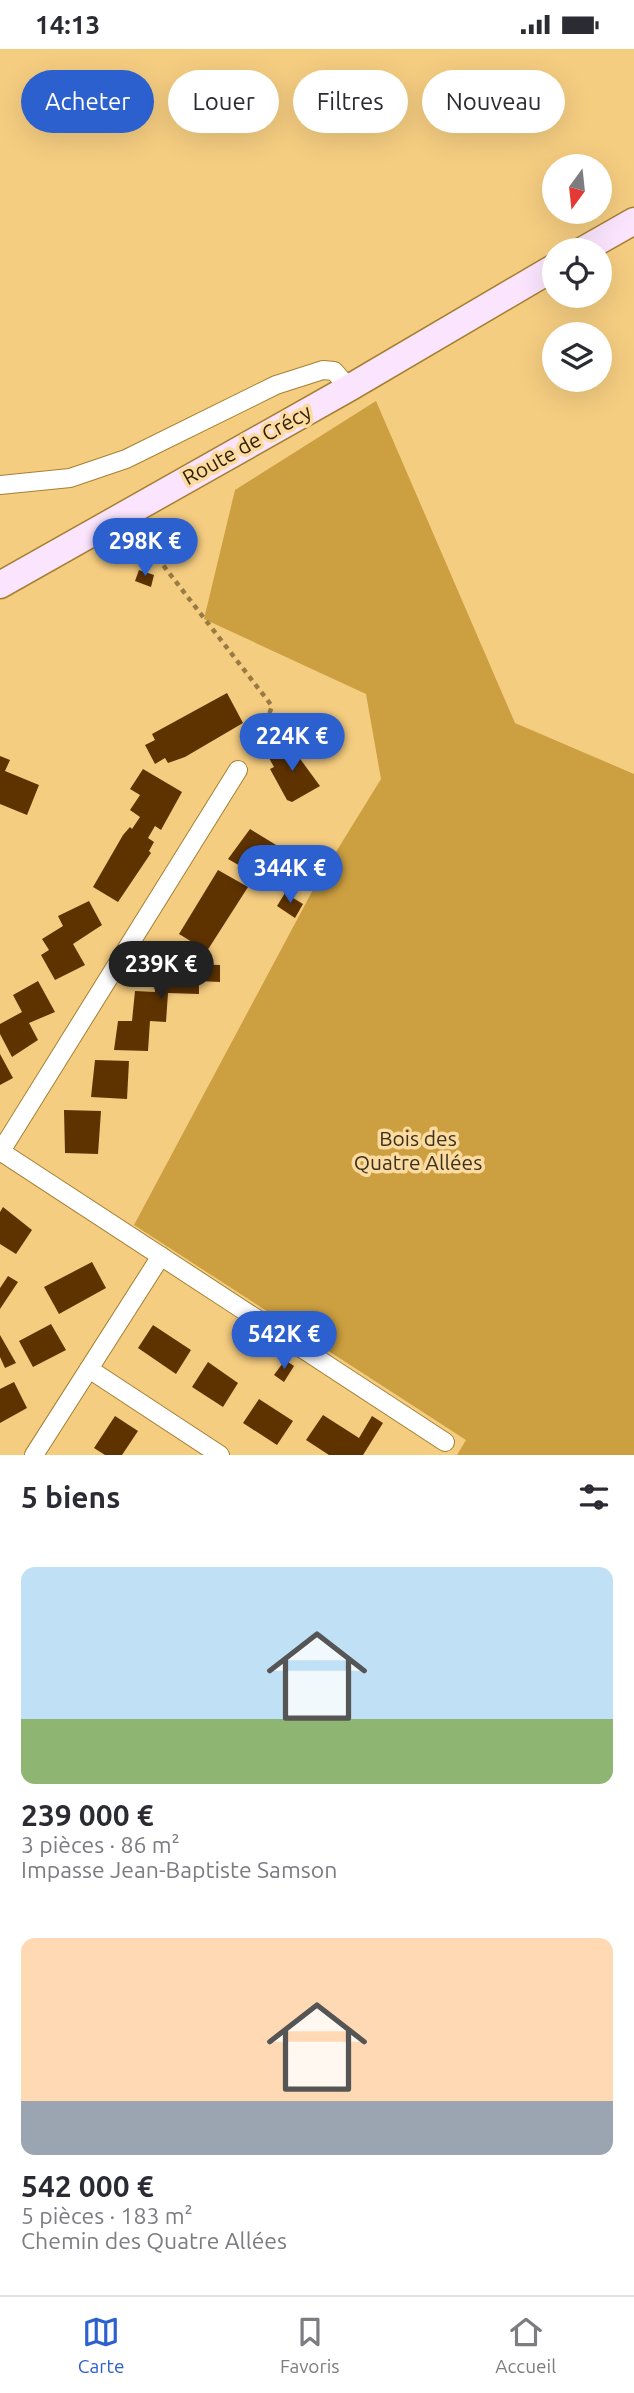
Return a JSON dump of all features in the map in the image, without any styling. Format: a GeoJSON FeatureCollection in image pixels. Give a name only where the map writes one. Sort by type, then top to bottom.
{"type":"FeatureCollection","features":[{"type":"Feature","properties":{"kind":"main road"},"geometry":{"type":"LineString","coordinates":[[604,238],[634,221]]}},
{"type":"Feature","properties":{"kind":"main road","name":"Route de Crécy"},"geometry":{"type":"LineString","coordinates":[[0,585],[349,388],[542,275]]}},
{"type":"Feature","properties":{"kind":"street"},"geometry":{"type":"LineString","coordinates":[[0,485],[70,478],[126,459],[276,385],[323,370],[334,371],[349,388]]}},
{"type":"Feature","properties":{"kind":"street"},"geometry":{"type":"LineString","coordinates":[[238,771],[1,1151],[445,1443]]}},
{"type":"Feature","properties":{"kind":"street"},"geometry":{"type":"LineString","coordinates":[[34,1455],[161,1256]]}},
{"type":"Feature","properties":{"kind":"street"},"geometry":{"type":"LineString","coordinates":[[89,1369],[220,1455]]}},
{"type":"Feature","properties":{"kind":"path"},"geometry":{"type":"LineString","coordinates":[[123,514],[272,706],[262,734],[238,771]]}},
{"type":"Feature","properties":{"kind":"green space","name":"Bois des Quatre Allées"},"geometry":{"type":"Polygon","coordinates":[[[376,401],[515,723],[634,774],[634,1455],[457,1455],[466,1440],[134,1225],[315,886],[381,779],[366,694],[204,619],[235,490],[376,401]]]}},
{"type":"Feature","properties":{"kind":"building"},"geometry":{"type":"Polygon","coordinates":[[[139,570],[154,575],[151,587],[135,581],[139,570]]]}},
{"type":"Feature","properties":{"kind":"building"},"geometry":{"type":"Polygon","coordinates":[[[227,693],[243,723],[185,757],[168,763],[165,758],[155,764],[145,745],[155,740],[152,734],[227,693]]]}},
{"type":"Feature","properties":{"kind":"building"},"geometry":{"type":"Polygon","coordinates":[[[294,739],[302,754],[298,756],[320,786],[292,802],[287,800],[270,769],[274,767],[269,758],[285,749],[283,744],[294,739]]]}},
{"type":"Feature","properties":{"kind":"building"},"geometry":{"type":"Polygon","coordinates":[[[0,756],[10,760],[5,771],[39,785],[27,815],[0,804],[0,756]]]}},
{"type":"Feature","properties":{"kind":"building"},"geometry":{"type":"Polygon","coordinates":[[[143,769],[182,792],[161,830],[155,826],[148,838],[154,842],[149,851],[151,853],[118,902],[93,887],[123,835],[130,827],[132,829],[140,817],[130,810],[140,795],[130,789],[143,769]]]}},
{"type":"Feature","properties":{"kind":"building"},"geometry":{"type":"Polygon","coordinates":[[[250,829],[286,851],[268,882],[228,859],[250,829]]]}},
{"type":"Feature","properties":{"kind":"building"},"geometry":{"type":"Polygon","coordinates":[[[218,870],[248,887],[207,951],[179,934],[218,870]]]}},
{"type":"Feature","properties":{"kind":"building"},"geometry":{"type":"Polygon","coordinates":[[[285,893],[303,904],[295,918],[277,906],[285,893]]]}},
{"type":"Feature","properties":{"kind":"building"},"geometry":{"type":"Polygon","coordinates":[[[89,901],[102,925],[73,944],[85,965],[55,980],[41,955],[49,950],[42,939],[63,926],[58,916],[89,901]]]}},
{"type":"Feature","properties":{"kind":"building"},"geometry":{"type":"Polygon","coordinates":[[[153,963],[220,965],[220,982],[199,981],[199,994],[168,993],[166,1022],[150,1021],[148,1051],[114,1050],[118,1021],[132,1021],[135,991],[155,992],[153,963]]]}},
{"type":"Feature","properties":{"kind":"building"},"geometry":{"type":"Polygon","coordinates":[[[38,981],[55,1012],[29,1023],[38,1040],[12,1057],[0,1034],[0,1024],[22,1012],[13,995],[38,981]]]}},
{"type":"Feature","properties":{"kind":"building"},"geometry":{"type":"Polygon","coordinates":[[[0,1054],[13,1078],[0,1085],[0,1054]]]}},
{"type":"Feature","properties":{"kind":"building"},"geometry":{"type":"Polygon","coordinates":[[[95,1060],[129,1061],[127,1099],[91,1097],[95,1060]]]}},
{"type":"Feature","properties":{"kind":"building"},"geometry":{"type":"Polygon","coordinates":[[[64,1110],[101,1111],[98,1154],[65,1153],[64,1110]]]}},
{"type":"Feature","properties":{"kind":"building"},"geometry":{"type":"Polygon","coordinates":[[[3,1207],[32,1230],[16,1254],[0,1244],[0,1212],[3,1207]]]}},
{"type":"Feature","properties":{"kind":"building"},"geometry":{"type":"Polygon","coordinates":[[[92,1262],[106,1288],[59,1314],[44,1287],[92,1262]]]}},
{"type":"Feature","properties":{"kind":"building"},"geometry":{"type":"Polygon","coordinates":[[[8,1276],[18,1282],[0,1309],[0,1288],[8,1276]]]}},
{"type":"Feature","properties":{"kind":"building"},"geometry":{"type":"Polygon","coordinates":[[[51,1324],[66,1350],[33,1367],[19,1341],[51,1324]]]}},
{"type":"Feature","properties":{"kind":"building"},"geometry":{"type":"Polygon","coordinates":[[[153,1325],[191,1350],[176,1374],[138,1348],[153,1325]]]}},
{"type":"Feature","properties":{"kind":"building"},"geometry":{"type":"Polygon","coordinates":[[[0,1335],[16,1363],[5,1368],[0,1357],[0,1335]]]}},
{"type":"Feature","properties":{"kind":"building"},"geometry":{"type":"Polygon","coordinates":[[[285,1360],[294,1366],[284,1382],[274,1375],[285,1360]]]}},
{"type":"Feature","properties":{"kind":"building"},"geometry":{"type":"Polygon","coordinates":[[[208,1362],[238,1383],[223,1407],[192,1387],[208,1362]]]}},
{"type":"Feature","properties":{"kind":"building"},"geometry":{"type":"Polygon","coordinates":[[[14,1382],[27,1408],[0,1423],[0,1389],[14,1382]]]}},
{"type":"Feature","properties":{"kind":"building"},"geometry":{"type":"Polygon","coordinates":[[[259,1399],[293,1421],[277,1445],[243,1423],[259,1399]]]}},
{"type":"Feature","properties":{"kind":"building"},"geometry":{"type":"Polygon","coordinates":[[[323,1415],[359,1438],[372,1416],[383,1423],[363,1455],[329,1455],[306,1440],[323,1415]]]}},
{"type":"Feature","properties":{"kind":"building"},"geometry":{"type":"Polygon","coordinates":[[[115,1416],[138,1431],[122,1455],[105,1455],[94,1448],[115,1416]]]}}]}
